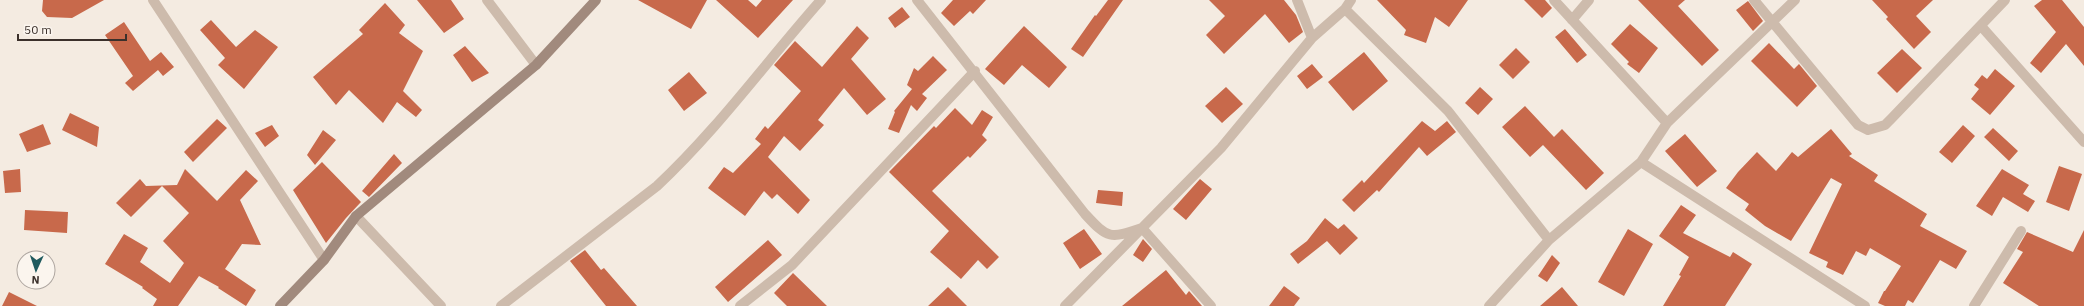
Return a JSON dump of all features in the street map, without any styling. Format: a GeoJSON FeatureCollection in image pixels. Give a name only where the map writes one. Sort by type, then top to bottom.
{"type":"FeatureCollection","features":[{"type":"Feature","properties":{"kind":"street"},"geometry":{"type":"LineString","coordinates":[[153,0],[324,260]]}},
{"type":"Feature","properties":{"kind":"street"},"geometry":{"type":"LineString","coordinates":[[487,0],[536,65]]}},
{"type":"Feature","properties":{"kind":"street"},"geometry":{"type":"LineString","coordinates":[[280,306],[324,260],[356,216],[536,65],[596,0]]}},
{"type":"Feature","properties":{"kind":"street"},"geometry":{"type":"LineString","coordinates":[[501,306],[658,186],[705,138],[821,0]]}},
{"type":"Feature","properties":{"kind":"street"},"geometry":{"type":"LineString","coordinates":[[917,0],[975,71],[1084,214],[1101,232],[1117,236],[1142,228]]}},
{"type":"Feature","properties":{"kind":"street"},"geometry":{"type":"LineString","coordinates":[[1297,0],[1312,38]]}},
{"type":"Feature","properties":{"kind":"street"},"geometry":{"type":"LineString","coordinates":[[1064,306],[1221,148],[1312,38],[1345,9],[1351,0]]}},
{"type":"Feature","properties":{"kind":"street"},"geometry":{"type":"LineString","coordinates":[[1554,0],[1667,123]]}},
{"type":"Feature","properties":{"kind":"street"},"geometry":{"type":"LineString","coordinates":[[1572,20],[1589,0]]}},
{"type":"Feature","properties":{"kind":"street"},"geometry":{"type":"LineString","coordinates":[[1754,0],[1858,125],[1868,130],[1885,125],[2005,0]]}},
{"type":"Feature","properties":{"kind":"street"},"geometry":{"type":"LineString","coordinates":[[1489,306],[1549,240],[1641,162],[1667,123],[1795,0]]}},
{"type":"Feature","properties":{"kind":"street"},"geometry":{"type":"LineString","coordinates":[[1345,9],[1448,110],[1549,240]]}},
{"type":"Feature","properties":{"kind":"street"},"geometry":{"type":"LineString","coordinates":[[1981,26],[2084,142]]}},
{"type":"Feature","properties":{"kind":"street"},"geometry":{"type":"LineString","coordinates":[[740,306],[792,265],[975,71]]}},
{"type":"Feature","properties":{"kind":"street"},"geometry":{"type":"LineString","coordinates":[[1641,162],[1865,306]]}},
{"type":"Feature","properties":{"kind":"street"},"geometry":{"type":"LineString","coordinates":[[356,216],[441,306]]}},
{"type":"Feature","properties":{"kind":"street"},"geometry":{"type":"LineString","coordinates":[[1142,228],[1211,306]]}},
{"type":"Feature","properties":{"kind":"street"},"geometry":{"type":"LineString","coordinates":[[1974,306],[2021,231]]}},
{"type":"Feature","properties":{"kind":"building"},"geometry":{"type":"Polygon","coordinates":[[[43,0],[104,0],[72,18],[47,17],[42,11],[43,0]]]}},
{"type":"Feature","properties":{"kind":"building"},"geometry":{"type":"Polygon","coordinates":[[[417,0],[451,0],[464,19],[444,33],[417,0]]]}},
{"type":"Feature","properties":{"kind":"building"},"geometry":{"type":"Polygon","coordinates":[[[638,0],[707,0],[691,29],[638,0]]]}},
{"type":"Feature","properties":{"kind":"building"},"geometry":{"type":"Polygon","coordinates":[[[716,0],[748,0],[756,7],[762,0],[793,0],[758,38],[716,0]]]}},
{"type":"Feature","properties":{"kind":"building"},"geometry":{"type":"Polygon","coordinates":[[[953,0],[986,0],[973,14],[970,11],[954,26],[941,13],[953,0]]]}},
{"type":"Feature","properties":{"kind":"building"},"geometry":{"type":"Polygon","coordinates":[[[1108,0],[1123,0],[1083,57],[1071,49],[1095,15],[1096,16],[1108,0]]]}},
{"type":"Feature","properties":{"kind":"building"},"geometry":{"type":"Polygon","coordinates":[[[1209,0],[1284,0],[1296,15],[1303,32],[1289,43],[1265,14],[1224,54],[1206,35],[1225,16],[1209,0]]]}},
{"type":"Feature","properties":{"kind":"building"},"geometry":{"type":"Polygon","coordinates":[[[1377,0],[1468,0],[1449,27],[1435,17],[1426,43],[1404,35],[1406,30],[1377,0]]]}},
{"type":"Feature","properties":{"kind":"building"},"geometry":{"type":"Polygon","coordinates":[[[1524,0],[1545,0],[1552,8],[1542,18],[1524,0]]]}},
{"type":"Feature","properties":{"kind":"building"},"geometry":{"type":"Polygon","coordinates":[[[1638,0],[1685,0],[1678,6],[1719,50],[1702,66],[1638,0]]]}},
{"type":"Feature","properties":{"kind":"building"},"geometry":{"type":"Polygon","coordinates":[[[1872,0],[1933,0],[1916,16],[1931,32],[1914,49],[1886,19],[1888,17],[1872,0]]]}},
{"type":"Feature","properties":{"kind":"building"},"geometry":{"type":"Polygon","coordinates":[[[2042,0],[2062,0],[2084,27],[2084,66],[2066,44],[2041,73],[2030,63],[2056,32],[2034,6],[2042,0]]]}},
{"type":"Feature","properties":{"kind":"building"},"geometry":{"type":"Polygon","coordinates":[[[1748,1],[1763,21],[1753,31],[1736,10],[1748,1]]]}},
{"type":"Feature","properties":{"kind":"building"},"geometry":{"type":"Polygon","coordinates":[[[385,3],[405,25],[399,33],[423,51],[403,91],[422,110],[416,117],[397,102],[383,123],[349,90],[336,105],[313,77],[363,34],[359,30],[385,3]]]}},
{"type":"Feature","properties":{"kind":"building"},"geometry":{"type":"Polygon","coordinates":[[[902,7],[910,17],[895,28],[888,18],[902,7]]]}},
{"type":"Feature","properties":{"kind":"building"},"geometry":{"type":"Polygon","coordinates":[[[211,20],[236,47],[255,30],[278,47],[244,89],[218,65],[225,58],[200,30],[211,20]]]}},
{"type":"Feature","properties":{"kind":"building"},"geometry":{"type":"Polygon","coordinates":[[[124,22],[150,61],[161,52],[174,67],[163,76],[158,70],[133,91],[125,83],[133,76],[105,35],[124,22]]]}},
{"type":"Feature","properties":{"kind":"building"},"geometry":{"type":"Polygon","coordinates":[[[1630,24],[1658,48],[1639,73],[1627,64],[1629,62],[1611,44],[1630,24]]]}},
{"type":"Feature","properties":{"kind":"building"},"geometry":{"type":"Polygon","coordinates":[[[857,26],[869,38],[851,59],[886,99],[867,115],[844,88],[818,120],[824,125],[800,151],[784,136],[768,157],[810,200],[798,214],[777,194],[772,199],[764,191],[745,216],[708,188],[724,167],[733,173],[761,144],[755,139],[765,126],[768,129],[801,91],[774,65],[795,41],[822,67],[857,26]]]}},
{"type":"Feature","properties":{"kind":"building"},"geometry":{"type":"Polygon","coordinates":[[[1024,26],[1067,67],[1049,88],[1022,65],[1004,85],[985,69],[1024,26]]]}},
{"type":"Feature","properties":{"kind":"building"},"geometry":{"type":"Polygon","coordinates":[[[1565,29],[1587,55],[1577,63],[1555,37],[1565,29]]]}},
{"type":"Feature","properties":{"kind":"building"},"geometry":{"type":"Polygon","coordinates":[[[1769,43],[1794,69],[1799,64],[1817,86],[1797,107],[1751,61],[1769,43]]]}},
{"type":"Feature","properties":{"kind":"building"},"geometry":{"type":"Polygon","coordinates":[[[465,46],[489,73],[472,82],[453,55],[465,46]]]}},
{"type":"Feature","properties":{"kind":"building"},"geometry":{"type":"Polygon","coordinates":[[[1516,48],[1530,62],[1513,79],[1499,65],[1516,48]]]}},
{"type":"Feature","properties":{"kind":"building"},"geometry":{"type":"Polygon","coordinates":[[[1902,49],[1922,68],[1897,93],[1877,73],[1902,49]]]}},
{"type":"Feature","properties":{"kind":"building"},"geometry":{"type":"Polygon","coordinates":[[[1364,52],[1388,81],[1353,111],[1328,82],[1364,52]]]}},
{"type":"Feature","properties":{"kind":"building"},"geometry":{"type":"Polygon","coordinates":[[[933,56],[947,70],[922,94],[927,98],[917,111],[911,105],[899,133],[888,129],[895,112],[894,111],[912,89],[907,85],[914,68],[918,71],[933,56]]]}},
{"type":"Feature","properties":{"kind":"building"},"geometry":{"type":"Polygon","coordinates":[[[1312,64],[1323,77],[1307,89],[1297,76],[1312,64]]]}},
{"type":"Feature","properties":{"kind":"building"},"geometry":{"type":"Polygon","coordinates":[[[1995,69],[2015,86],[1990,115],[1971,99],[1979,89],[1974,85],[1982,75],[1987,79],[1995,69]]]}},
{"type":"Feature","properties":{"kind":"building"},"geometry":{"type":"Polygon","coordinates":[[[689,72],[707,93],[684,111],[668,90],[689,72]]]}},
{"type":"Feature","properties":{"kind":"building"},"geometry":{"type":"Polygon","coordinates":[[[1226,87],[1243,104],[1222,123],[1205,106],[1226,87]]]}},
{"type":"Feature","properties":{"kind":"building"},"geometry":{"type":"Polygon","coordinates":[[[1480,87],[1493,99],[1478,115],[1465,103],[1480,87]]]}},
{"type":"Feature","properties":{"kind":"building"},"geometry":{"type":"Polygon","coordinates":[[[1525,106],[1554,137],[1562,129],[1604,173],[1586,190],[1543,145],[1530,157],[1502,127],[1525,106]]]}},
{"type":"Feature","properties":{"kind":"building"},"geometry":{"type":"Polygon","coordinates":[[[955,108],[972,125],[982,110],[993,117],[982,135],[987,140],[970,158],[968,156],[932,191],[999,257],[987,269],[978,260],[961,279],[930,252],[949,231],[889,172],[934,126],[936,128],[955,108]]]}},
{"type":"Feature","properties":{"kind":"building"},"geometry":{"type":"Polygon","coordinates":[[[70,113],[99,127],[97,147],[62,130],[70,113]]]}},
{"type":"Feature","properties":{"kind":"building"},"geometry":{"type":"Polygon","coordinates":[[[217,119],[227,128],[193,162],[184,152],[217,119]]]}},
{"type":"Feature","properties":{"kind":"building"},"geometry":{"type":"Polygon","coordinates":[[[1422,121],[1435,131],[1447,121],[1456,132],[1427,156],[1419,147],[1379,192],[1377,190],[1354,212],[1342,200],[1362,180],[1364,183],[1422,121]]]}},
{"type":"Feature","properties":{"kind":"building"},"geometry":{"type":"Polygon","coordinates":[[[43,124],[51,144],[27,152],[19,134],[43,124]]]}},
{"type":"Feature","properties":{"kind":"building"},"geometry":{"type":"Polygon","coordinates":[[[272,125],[279,136],[265,147],[255,133],[272,125]]]}},
{"type":"Feature","properties":{"kind":"building"},"geometry":{"type":"Polygon","coordinates":[[[1963,125],[1975,136],[1952,163],[1939,152],[1963,125]]]}},
{"type":"Feature","properties":{"kind":"building"},"geometry":{"type":"Polygon","coordinates":[[[1993,128],[2018,151],[2009,161],[1984,137],[1993,128]]]}},
{"type":"Feature","properties":{"kind":"building"},"geometry":{"type":"Polygon","coordinates":[[[1831,129],[1852,154],[1849,156],[1878,175],[1874,181],[1927,214],[1920,226],[1967,251],[1956,269],[1940,260],[1913,303],[1908,300],[1905,306],[1885,306],[1878,303],[1884,291],[1901,266],[1870,248],[1866,256],[1856,251],[1843,275],[1826,267],[1828,262],[1809,253],[1842,184],[1831,178],[1791,241],[1765,226],[1745,210],[1749,204],[1726,188],[1738,172],[1757,152],[1776,171],[1792,152],[1798,157],[1831,129]]]}},
{"type":"Feature","properties":{"kind":"building"},"geometry":{"type":"Polygon","coordinates":[[[323,130],[336,140],[315,165],[307,155],[323,130]]]}},
{"type":"Feature","properties":{"kind":"building"},"geometry":{"type":"Polygon","coordinates":[[[1685,134],[1717,171],[1697,187],[1665,151],[1685,134]]]}},
{"type":"Feature","properties":{"kind":"building"},"geometry":{"type":"Polygon","coordinates":[[[394,154],[402,163],[369,197],[362,191],[394,154]]]}},
{"type":"Feature","properties":{"kind":"building"},"geometry":{"type":"Polygon","coordinates":[[[322,162],[361,202],[326,243],[293,190],[322,162]]]}},
{"type":"Feature","properties":{"kind":"building"},"geometry":{"type":"Polygon","coordinates":[[[2059,166],[2082,174],[2069,211],[2046,202],[2059,166]]]}},
{"type":"Feature","properties":{"kind":"building"},"geometry":{"type":"Polygon","coordinates":[[[20,169],[21,192],[5,193],[3,171],[20,169]]]}},
{"type":"Feature","properties":{"kind":"building"},"geometry":{"type":"Polygon","coordinates":[[[185,169],[217,201],[246,170],[258,181],[240,200],[261,245],[242,244],[225,269],[256,290],[246,306],[218,288],[219,287],[199,276],[178,306],[153,306],[157,299],[142,288],[143,287],[105,264],[124,234],[148,248],[140,262],[170,283],[184,263],[163,241],[189,213],[162,186],[131,217],[116,203],[140,179],[146,186],[177,185],[185,169]]]}},
{"type":"Feature","properties":{"kind":"building"},"geometry":{"type":"Polygon","coordinates":[[[2002,169],[2029,185],[2023,194],[2035,201],[2028,212],[2003,197],[1992,216],[1976,206],[2002,169]]]}},
{"type":"Feature","properties":{"kind":"building"},"geometry":{"type":"Polygon","coordinates":[[[1200,179],[1212,189],[1186,220],[1173,209],[1200,179]]]}},
{"type":"Feature","properties":{"kind":"building"},"geometry":{"type":"Polygon","coordinates":[[[1098,190],[1123,192],[1122,206],[1096,203],[1098,190]]]}},
{"type":"Feature","properties":{"kind":"building"},"geometry":{"type":"Polygon","coordinates":[[[1681,205],[1696,215],[1683,233],[1730,257],[1733,252],[1752,264],[1725,306],[1663,306],[1681,276],[1679,275],[1689,257],[1659,236],[1681,205]]]}},
{"type":"Feature","properties":{"kind":"building"},"geometry":{"type":"Polygon","coordinates":[[[25,210],[68,212],[67,233],[24,230],[25,210]]]}},
{"type":"Feature","properties":{"kind":"building"},"geometry":{"type":"Polygon","coordinates":[[[1325,218],[1338,229],[1344,224],[1358,238],[1340,255],[1327,241],[1298,264],[1290,254],[1307,241],[1325,218]]]}},
{"type":"Feature","properties":{"kind":"building"},"geometry":{"type":"Polygon","coordinates":[[[1084,229],[1102,254],[1080,269],[1063,243],[1084,229]]]}},
{"type":"Feature","properties":{"kind":"building"},"geometry":{"type":"Polygon","coordinates":[[[1628,229],[1653,244],[1624,296],[1598,282],[1628,229]]]}},
{"type":"Feature","properties":{"kind":"building"},"geometry":{"type":"Polygon","coordinates":[[[2084,230],[2084,306],[2039,306],[2003,283],[2023,252],[2017,249],[2027,232],[2073,252],[2084,230]]]}},
{"type":"Feature","properties":{"kind":"building"},"geometry":{"type":"Polygon","coordinates":[[[1143,239],[1152,249],[1143,262],[1133,255],[1143,239]]]}},
{"type":"Feature","properties":{"kind":"building"},"geometry":{"type":"Polygon","coordinates":[[[768,240],[782,255],[728,302],[715,287],[768,240]]]}},
{"type":"Feature","properties":{"kind":"building"},"geometry":{"type":"Polygon","coordinates":[[[585,250],[601,270],[604,268],[637,306],[606,306],[570,261],[585,250]]]}},
{"type":"Feature","properties":{"kind":"building"},"geometry":{"type":"Polygon","coordinates":[[[1552,255],[1560,263],[1547,282],[1538,276],[1552,255]]]}},
{"type":"Feature","properties":{"kind":"building"},"geometry":{"type":"Polygon","coordinates":[[[1166,270],[1186,295],[1189,291],[1202,306],[1122,306],[1166,270]]]}},
{"type":"Feature","properties":{"kind":"building"},"geometry":{"type":"Polygon","coordinates":[[[793,273],[827,306],[787,306],[774,293],[793,273]]]}},
{"type":"Feature","properties":{"kind":"building"},"geometry":{"type":"Polygon","coordinates":[[[1284,286],[1300,298],[1294,306],[1269,306],[1284,286]]]}},
{"type":"Feature","properties":{"kind":"building"},"geometry":{"type":"Polygon","coordinates":[[[948,287],[967,306],[928,306],[948,287]]]}},
{"type":"Feature","properties":{"kind":"building"},"geometry":{"type":"Polygon","coordinates":[[[1562,287],[1578,306],[1540,306],[1562,287]]]}},
{"type":"Feature","properties":{"kind":"building"},"geometry":{"type":"Polygon","coordinates":[[[9,292],[37,306],[2,306],[9,292]]]}}]}
